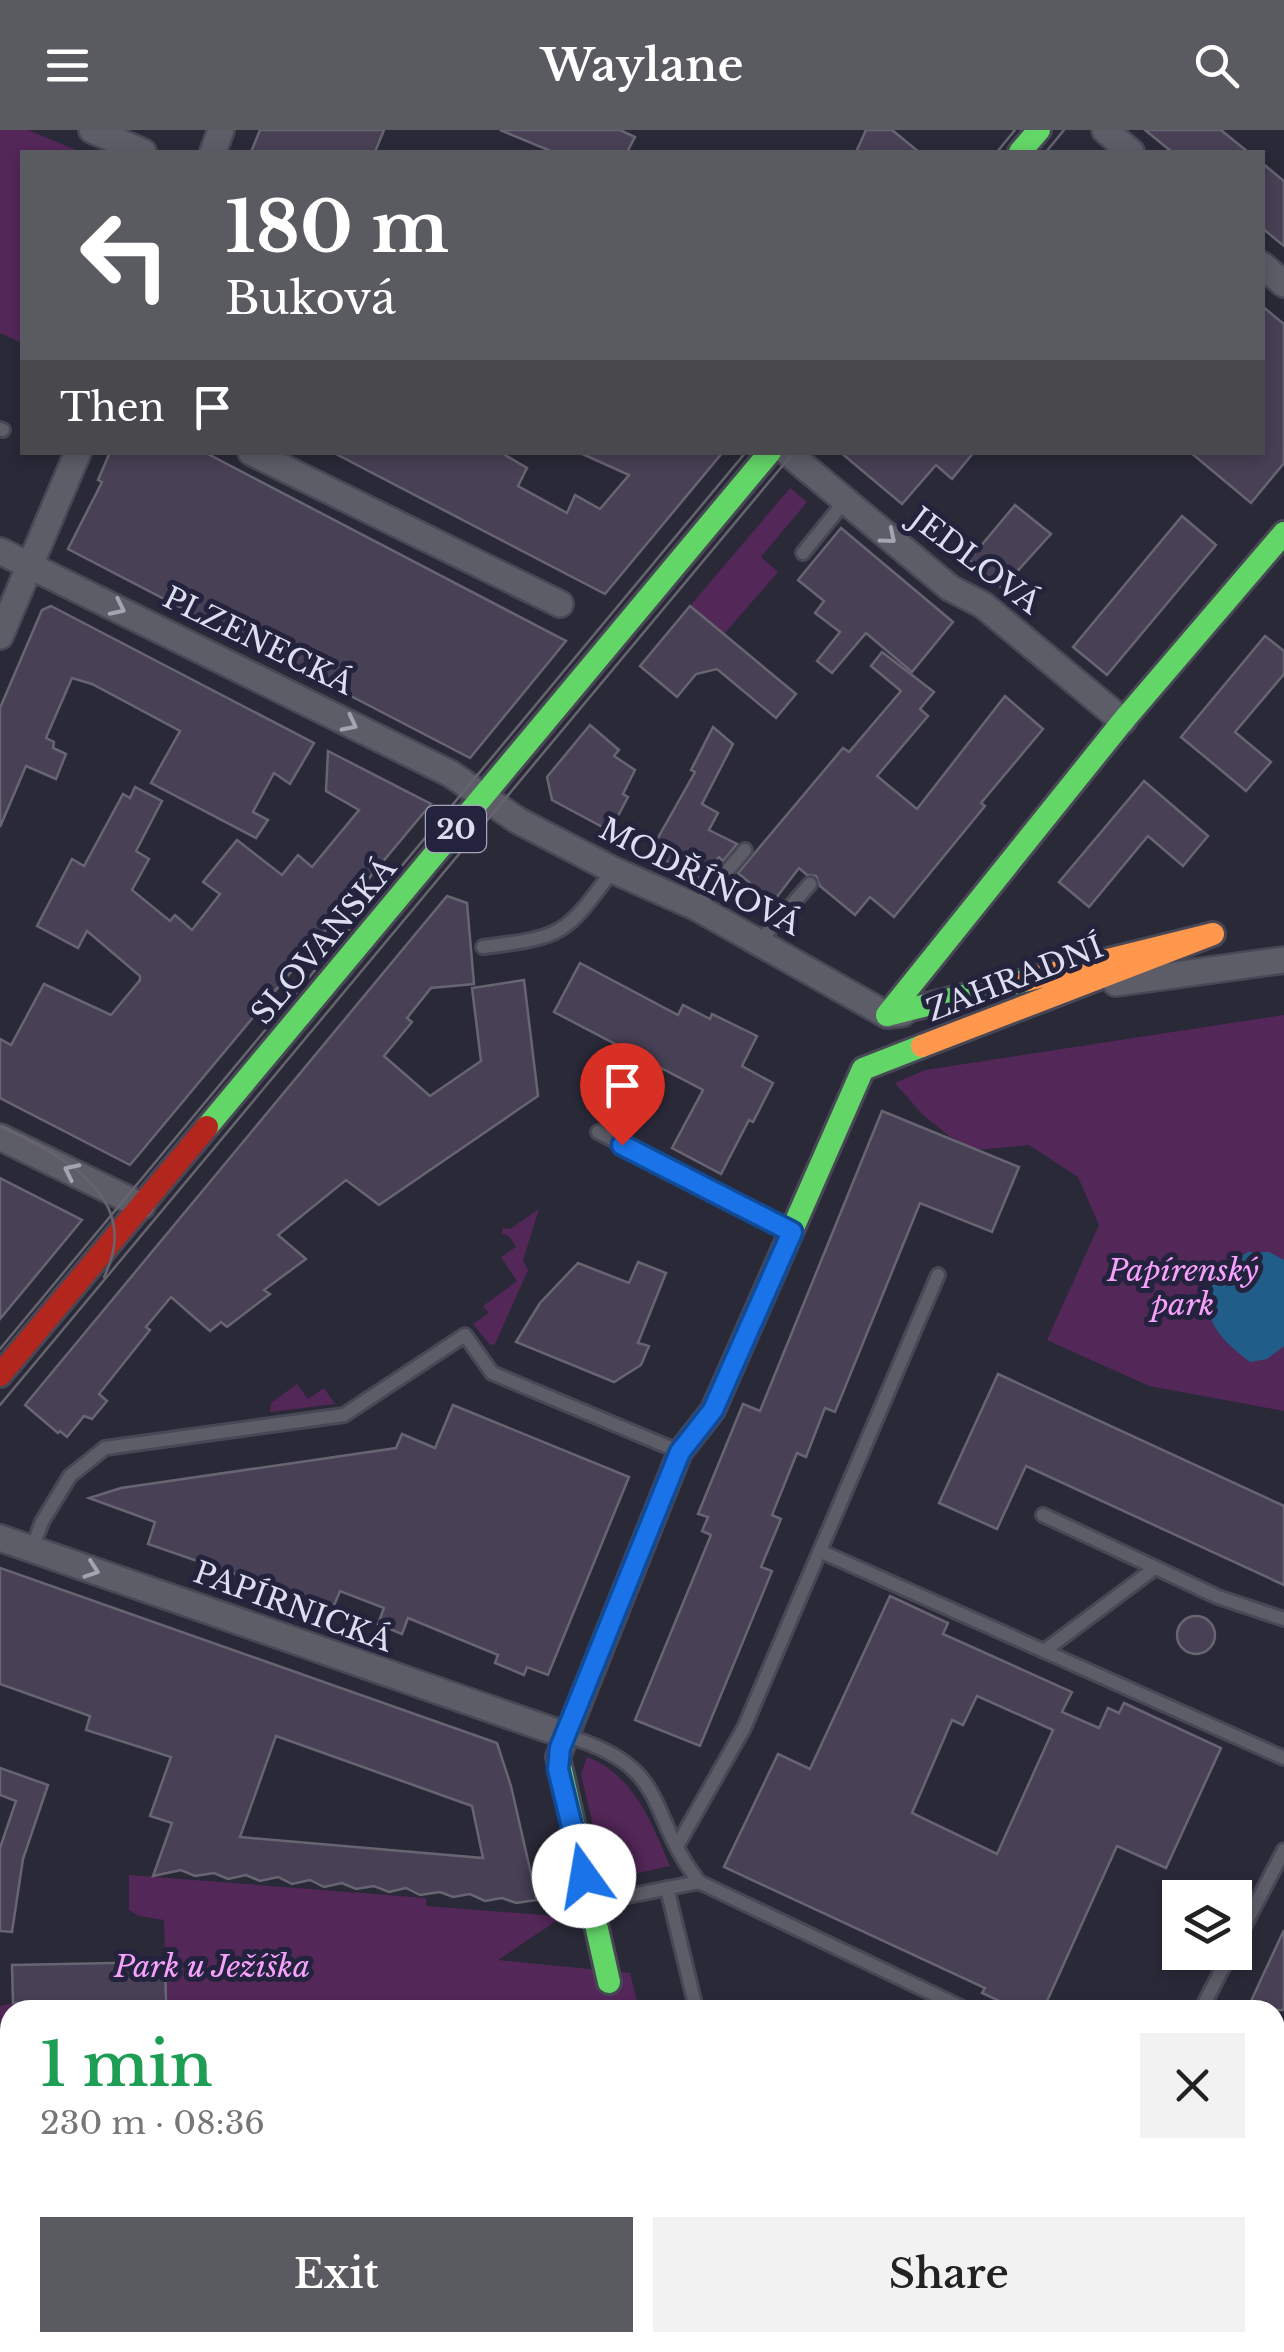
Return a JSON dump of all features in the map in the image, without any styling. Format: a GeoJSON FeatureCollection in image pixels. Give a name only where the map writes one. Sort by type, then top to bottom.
{"type":"FeatureCollection","features":[{"type":"Feature","properties":{"kind":"street"},"geometry":{"type":"LineString","coordinates":[[92,130],[138,150]]}},
{"type":"Feature","properties":{"kind":"street"},"geometry":{"type":"LineString","coordinates":[[1022,150],[1039,130]]}},
{"type":"Feature","properties":{"kind":"street"},"geometry":{"type":"LineString","coordinates":[[1105,130],[1130,150]]}},
{"type":"Feature","properties":{"kind":"street"},"geometry":{"type":"LineString","coordinates":[[1265,268],[1284,284]]}},
{"type":"Feature","properties":{"kind":"street"},"geometry":{"type":"LineString","coordinates":[[0,636],[77,455]]}},
{"type":"Feature","properties":{"kind":"street"},"geometry":{"type":"LineString","coordinates":[[257,455],[560,604]]}},
{"type":"Feature","properties":{"kind":"street","name":"SLOVANSKÁ"},"geometry":{"type":"LineString","coordinates":[[0,1375],[768,455]]}},
{"type":"Feature","properties":{"kind":"street","name":"JEDLOVÁ"},"geometry":{"type":"LineString","coordinates":[[791,455],[950,588],[983,605],[1123,721]]}},
{"type":"Feature","properties":{"kind":"street","name":"ZAHRADNÍ"},"geometry":{"type":"LineString","coordinates":[[888,1015],[1123,721],[1284,534]]}},
{"type":"Feature","properties":{"kind":"street","name":"PLZENECKÁ"},"geometry":{"type":"LineString","coordinates":[[0,551],[451,774],[483,797]]}},
{"type":"Feature","properties":{"kind":"street","name":"MODŘÍNOVÁ"},"geometry":{"type":"LineString","coordinates":[[483,797],[517,820],[696,908],[888,1015]]}},
{"type":"Feature","properties":{"kind":"street","name":"ZAHRADNÍ"},"geometry":{"type":"LineString","coordinates":[[609,1982],[558,1769],[564,1735],[680,1452],[713,1410],[864,1069],[1213,934],[888,1015]]}},
{"type":"Feature","properties":{"kind":"street"},"geometry":{"type":"LineString","coordinates":[[888,1015],[1284,960]]}},
{"type":"Feature","properties":{"kind":"street"},"geometry":{"type":"LineString","coordinates":[[0,1137],[142,1206]]}},
{"type":"Feature","properties":{"kind":"street","name":"PAPÍRNICKÁ"},"geometry":{"type":"LineString","coordinates":[[0,1538],[564,1735]]}},
{"type":"Feature","properties":{"kind":"lane"},"geometry":{"type":"LineString","coordinates":[[803,553],[845,501]]}},
{"type":"Feature","properties":{"kind":"lane"},"geometry":{"type":"LineString","coordinates":[[696,908],[745,850]]}},
{"type":"Feature","properties":{"kind":"lane"},"geometry":{"type":"LineString","coordinates":[[483,948],[535,940],[565,929],[578,918],[613,870]]}},
{"type":"Feature","properties":{"kind":"lane"},"geometry":{"type":"LineString","coordinates":[[759,942],[810,884]]}},
{"type":"Feature","properties":{"kind":"lane"},"geometry":{"type":"LineString","coordinates":[[598,1132],[792,1232]]}},
{"type":"Feature","properties":{"kind":"lane"},"geometry":{"type":"LineString","coordinates":[[678,1846],[744,1728],[938,1275]]}},
{"type":"Feature","properties":{"kind":"lane"},"geometry":{"type":"LineString","coordinates":[[32,1549],[42,1522],[70,1476],[105,1448],[344,1415],[464,1335],[492,1373],[680,1452]]}},
{"type":"Feature","properties":{"kind":"lane"},"geometry":{"type":"LineString","coordinates":[[1044,1516],[1218,1597],[1284,1619]]}},
{"type":"Feature","properties":{"kind":"lane"},"geometry":{"type":"LineString","coordinates":[[822,1552],[1284,1758]]}},
{"type":"Feature","properties":{"kind":"lane"},"geometry":{"type":"LineString","coordinates":[[1044,1651],[1155,1568]]}},
{"type":"Feature","properties":{"kind":"lane"},"geometry":{"type":"LineString","coordinates":[[564,1735],[599,1746],[628,1763],[659,1802],[699,1882],[946,2000]]}},
{"type":"Feature","properties":{"kind":"lane"},"geometry":{"type":"LineString","coordinates":[[1252,1911],[1284,1850]]}},
{"type":"Feature","properties":{"kind":"lane"},"geometry":{"type":"LineString","coordinates":[[628,1896],[699,1882]]}},
{"type":"Feature","properties":{"kind":"lane"},"geometry":{"type":"LineString","coordinates":[[667,1888],[694,2000]]}},
{"type":"Feature","properties":{"kind":"lane"},"geometry":{"type":"LineString","coordinates":[[1206,2000],[1222,1970]]}},
{"type":"Feature","properties":{"kind":"green space"},"geometry":{"type":"Polygon","coordinates":[[[0,130],[28,130],[76,150],[20,150],[20,342],[0,333],[0,130]]]}},
{"type":"Feature","properties":{"kind":"green space"},"geometry":{"type":"Polygon","coordinates":[[[790,488],[807,502],[761,557],[778,572],[724,634],[690,606],[790,488]]]}},
{"type":"Feature","properties":{"kind":"green space","name":"Papírenský park"},"geometry":{"type":"Polygon","coordinates":[[[1284,1015],[1284,1411],[1149,1386],[1047,1340],[1099,1225],[1078,1177],[1029,1145],[976,1150],[949,1136],[922,1114],[895,1083],[925,1070],[1284,1015]]]}},
{"type":"Feature","properties":{"kind":"green space"},"geometry":{"type":"Polygon","coordinates":[[[539,1209],[523,1260],[528,1270],[495,1344],[490,1345],[473,1324],[489,1313],[483,1306],[517,1281],[501,1257],[516,1247],[509,1236],[502,1234],[503,1228],[510,1229],[539,1209]]]}},
{"type":"Feature","properties":{"kind":"green space"},"geometry":{"type":"Polygon","coordinates":[[[297,1384],[308,1399],[324,1388],[335,1404],[270,1412],[271,1403],[297,1384]]]}},
{"type":"Feature","properties":{"kind":"green space"},"geometry":{"type":"Polygon","coordinates":[[[587,1757],[617,1775],[629,1788],[648,1817],[670,1866],[606,1880],[581,1774],[587,1757]]]}},
{"type":"Feature","properties":{"kind":"green space","name":"Park u Ježíška"},"geometry":{"type":"Polygon","coordinates":[[[129,1875],[426,1898],[426,1906],[555,1916],[556,1921],[498,1960],[630,1973],[637,2000],[166,2000],[164,1920],[139,1916],[129,1910],[129,1875]]]}},
{"type":"Feature","properties":{"kind":"water"},"geometry":{"type":"Polygon","coordinates":[[[1248,1252],[1269,1252],[1284,1260],[1284,1346],[1267,1359],[1250,1362],[1214,1326],[1206,1291],[1208,1276],[1248,1252]]]}},
{"type":"Feature","properties":{"kind":"building"},"geometry":{"type":"Polygon","coordinates":[[[260,130],[384,130],[376,150],[252,150],[260,130]]]}},
{"type":"Feature","properties":{"kind":"building"},"geometry":{"type":"Polygon","coordinates":[[[500,130],[620,130],[635,137],[628,150],[548,150],[500,130]]]}},
{"type":"Feature","properties":{"kind":"building"},"geometry":{"type":"Polygon","coordinates":[[[866,130],[892,130],[917,150],[857,150],[866,130]]]}},
{"type":"Feature","properties":{"kind":"building"},"geometry":{"type":"Polygon","coordinates":[[[1145,130],[1221,130],[1246,150],[1170,150],[1145,130]]]}},
{"type":"Feature","properties":{"kind":"building"},"geometry":{"type":"Polygon","coordinates":[[[1265,165],[1284,181],[1284,246],[1265,230],[1265,165]]]}},
{"type":"Feature","properties":{"kind":"building"},"geometry":{"type":"Polygon","coordinates":[[[1265,308],[1284,324],[1284,463],[1251,503],[1194,455],[1265,455],[1265,308]]]}},
{"type":"Feature","properties":{"kind":"building"},"geometry":{"type":"Polygon","coordinates":[[[109,455],[210,455],[566,641],[470,758],[68,549],[102,482],[98,480],[109,455]]]}},
{"type":"Feature","properties":{"kind":"building"},"geometry":{"type":"Polygon","coordinates":[[[338,455],[505,455],[527,468],[518,486],[567,513],[575,495],[600,509],[629,475],[585,455],[721,455],[605,594],[338,455]]]}},
{"type":"Feature","properties":{"kind":"building"},"geometry":{"type":"Polygon","coordinates":[[[844,455],[972,455],[952,479],[936,465],[902,504],[844,455]]]}},
{"type":"Feature","properties":{"kind":"building"},"geometry":{"type":"Polygon","coordinates":[[[1015,505],[1051,534],[1002,588],[969,560],[1015,505]]]}},
{"type":"Feature","properties":{"kind":"building"},"geometry":{"type":"Polygon","coordinates":[[[1182,516],[1216,545],[1107,675],[1073,647],[1182,516]]]}},
{"type":"Feature","properties":{"kind":"building"},"geometry":{"type":"Polygon","coordinates":[[[841,528],[953,622],[912,672],[866,633],[832,673],[817,661],[840,632],[815,613],[824,601],[798,580],[841,528]]]}},
{"type":"Feature","properties":{"kind":"building"},"geometry":{"type":"Polygon","coordinates":[[[51,606],[314,743],[290,784],[274,773],[253,812],[268,820],[256,838],[151,783],[180,731],[92,684],[72,678],[46,738],[54,742],[53,748],[66,754],[56,779],[26,766],[0,827],[0,708],[42,610],[51,606]]]}},
{"type":"Feature","properties":{"kind":"building"},"geometry":{"type":"Polygon","coordinates":[[[690,606],[796,694],[776,718],[717,669],[696,674],[677,697],[640,666],[690,606]]]}},
{"type":"Feature","properties":{"kind":"building"},"geometry":{"type":"Polygon","coordinates":[[[1265,636],[1284,651],[1284,674],[1235,732],[1271,762],[1246,791],[1181,737],[1265,636]]]}},
{"type":"Feature","properties":{"kind":"building"},"geometry":{"type":"Polygon","coordinates":[[[882,652],[934,692],[920,709],[928,716],[877,776],[917,809],[1005,696],[1043,729],[894,917],[870,897],[855,915],[820,886],[816,876],[799,868],[773,902],[738,873],[843,748],[849,752],[901,691],[871,666],[882,652]]]}},
{"type":"Feature","properties":{"kind":"building"},"geometry":{"type":"Polygon","coordinates":[[[590,725],[619,750],[614,756],[635,770],[623,794],[628,797],[610,831],[552,800],[547,777],[590,725]]]}},
{"type":"Feature","properties":{"kind":"building"},"geometry":{"type":"Polygon","coordinates":[[[713,727],[733,744],[702,804],[718,813],[709,830],[737,844],[723,861],[719,857],[701,879],[650,852],[695,772],[691,770],[713,727]]]}},
{"type":"Feature","properties":{"kind":"building"},"geometry":{"type":"Polygon","coordinates":[[[328,751],[431,804],[130,1165],[0,1098],[0,1039],[11,1045],[44,984],[111,1015],[140,980],[87,931],[78,948],[37,926],[72,859],[84,866],[123,794],[130,798],[135,787],[162,801],[136,851],[149,859],[132,890],[170,921],[175,915],[192,930],[220,894],[203,882],[237,840],[282,875],[298,855],[312,867],[359,810],[326,791],[328,751]]]}},
{"type":"Feature","properties":{"kind":"building"},"geometry":{"type":"Polygon","coordinates":[[[1144,781],[1208,836],[1183,866],[1148,836],[1089,907],[1059,882],[1144,781]]]}},
{"type":"Feature","properties":{"kind":"building"},"geometry":{"type":"Polygon","coordinates":[[[447,896],[467,903],[474,984],[431,988],[407,1018],[412,1022],[384,1056],[430,1096],[481,1061],[472,988],[524,980],[538,1096],[379,1205],[346,1180],[278,1235],[306,1259],[264,1290],[270,1294],[227,1327],[221,1322],[210,1331],[171,1297],[99,1394],[107,1401],[92,1419],[84,1416],[67,1437],[58,1433],[25,1405],[447,896]]]}},
{"type":"Feature","properties":{"kind":"building"},"geometry":{"type":"Polygon","coordinates":[[[580,963],[678,1015],[683,1005],[757,1036],[742,1066],[773,1083],[721,1174],[672,1148],[703,1090],[554,1012],[580,963]]]}},
{"type":"Feature","properties":{"kind":"building"},"geometry":{"type":"Polygon","coordinates":[[[882,1111],[1019,1167],[992,1232],[920,1203],[835,1412],[825,1408],[806,1457],[797,1453],[772,1515],[781,1519],[761,1567],[772,1571],[700,1746],[635,1720],[711,1535],[702,1531],[708,1517],[698,1514],[743,1404],[760,1411],[882,1111]]]}},
{"type":"Feature","properties":{"kind":"building"},"geometry":{"type":"Polygon","coordinates":[[[0,1178],[82,1220],[0,1319],[0,1178]]]}},
{"type":"Feature","properties":{"kind":"building"},"geometry":{"type":"Polygon","coordinates":[[[638,1262],[666,1273],[638,1343],[649,1346],[641,1365],[614,1382],[516,1342],[540,1303],[578,1263],[629,1283],[638,1262]]]}},
{"type":"Feature","properties":{"kind":"building"},"geometry":{"type":"Polygon","coordinates":[[[998,1374],[1284,1506],[1284,1585],[1026,1466],[997,1529],[939,1503],[998,1374]]]}},
{"type":"Feature","properties":{"kind":"building"},"geometry":{"type":"Polygon","coordinates":[[[453,1405],[629,1477],[548,1675],[527,1667],[524,1675],[495,1663],[498,1655],[408,1618],[402,1634],[378,1624],[384,1608],[340,1591],[333,1608],[148,1544],[155,1522],[89,1498],[121,1488],[396,1448],[402,1434],[435,1448],[453,1405]]]}},
{"type":"Feature","properties":{"kind":"building"},"geometry":{"type":"Polygon","coordinates":[[[0,1568],[497,1743],[537,1900],[485,1901],[470,1894],[420,1895],[406,1888],[389,1892],[374,1886],[356,1889],[342,1883],[324,1887],[310,1880],[292,1884],[278,1877],[260,1881],[246,1875],[228,1879],[214,1873],[195,1876],[181,1870],[153,1876],[172,1823],[150,1816],[171,1757],[86,1730],[90,1716],[0,1684],[0,1568]],[[276,1736],[240,1837],[483,1858],[472,1806],[276,1736]]]}},
{"type":"Feature","properties":{"kind":"building"},"geometry":{"type":"Polygon","coordinates":[[[890,1596],[948,1623],[943,1634],[1072,1692],[1062,1712],[1099,1728],[1108,1708],[1119,1713],[1124,1703],[1221,1748],[1166,1868],[1117,1846],[1048,2000],[997,2000],[982,1993],[985,1988],[724,1867],[778,1754],[810,1769],[890,1596]],[[977,1696],[963,1725],[952,1720],[912,1813],[997,1854],[1053,1730],[977,1696]]]}},
{"type":"Feature","properties":{"kind":"building"},"geometry":{"type":"Polygon","coordinates":[[[1196,1616],[1209,1622],[1215,1635],[1209,1648],[1196,1654],[1183,1648],[1177,1635],[1183,1622],[1196,1616]]]}},
{"type":"Feature","properties":{"kind":"building"},"geometry":{"type":"Polygon","coordinates":[[[0,1768],[48,1785],[23,1859],[12,1932],[0,1931],[0,1848],[16,1801],[0,1795],[0,1768]]]}},
{"type":"Feature","properties":{"kind":"building"},"geometry":{"type":"Polygon","coordinates":[[[1284,1930],[1284,2000],[1252,2000],[1284,1930]]]}},
{"type":"Feature","properties":{"kind":"building"},"geometry":{"type":"Polygon","coordinates":[[[165,1962],[166,2000],[13,2000],[12,1965],[165,1962]]]}},
{"type":"Feature","properties":{"kind":"tram line"},"geometry":{"type":"LineString","coordinates":[[999,150],[1015,130]]}},
{"type":"Feature","properties":{"kind":"tram line"},"geometry":{"type":"LineString","coordinates":[[1048,150],[1064,130]]}},
{"type":"Feature","properties":{"kind":"tram line"},"geometry":{"type":"LineString","coordinates":[[0,1349],[744,455]]}},
{"type":"Feature","properties":{"kind":"tram line"},"geometry":{"type":"LineString","coordinates":[[0,1405],[792,455]]}},
{"type":"Feature","properties":{"kind":"tram line"},"geometry":{"type":"LineString","coordinates":[[0,1126],[70,1165],[105,1201],[113,1223],[114,1248],[104,1277]]}},
{"type":"Feature","properties":{"kind":"traffic: fast"},"geometry":{"type":"LineString","coordinates":[[1022,150],[1039,130]]}},
{"type":"Feature","properties":{"kind":"traffic: fast"},"geometry":{"type":"LineString","coordinates":[[207,1127],[767,455]]}},
{"type":"Feature","properties":{"kind":"traffic: fast"},"geometry":{"type":"LineString","coordinates":[[1027,980],[887,1015],[1123,721],[1284,533]]}},
{"type":"Feature","properties":{"kind":"traffic: fast"},"geometry":{"type":"LineString","coordinates":[[609,1982],[558,1757],[680,1452],[713,1410],[863,1069],[922,1046]]}},
{"type":"Feature","properties":{"kind":"traffic: slow"},"geometry":{"type":"LineString","coordinates":[[922,1046],[1213,934],[1027,980]]}},
{"type":"Feature","properties":{"kind":"traffic: jam"},"geometry":{"type":"LineString","coordinates":[[0,1375],[207,1127]]}},
{"type":"Feature","properties":{"kind":"route"},"geometry":{"type":"LineString","coordinates":[[584,1876],[558,1769],[560,1748],[680,1452],[713,1410],[792,1232],[622,1145]]}}]}
